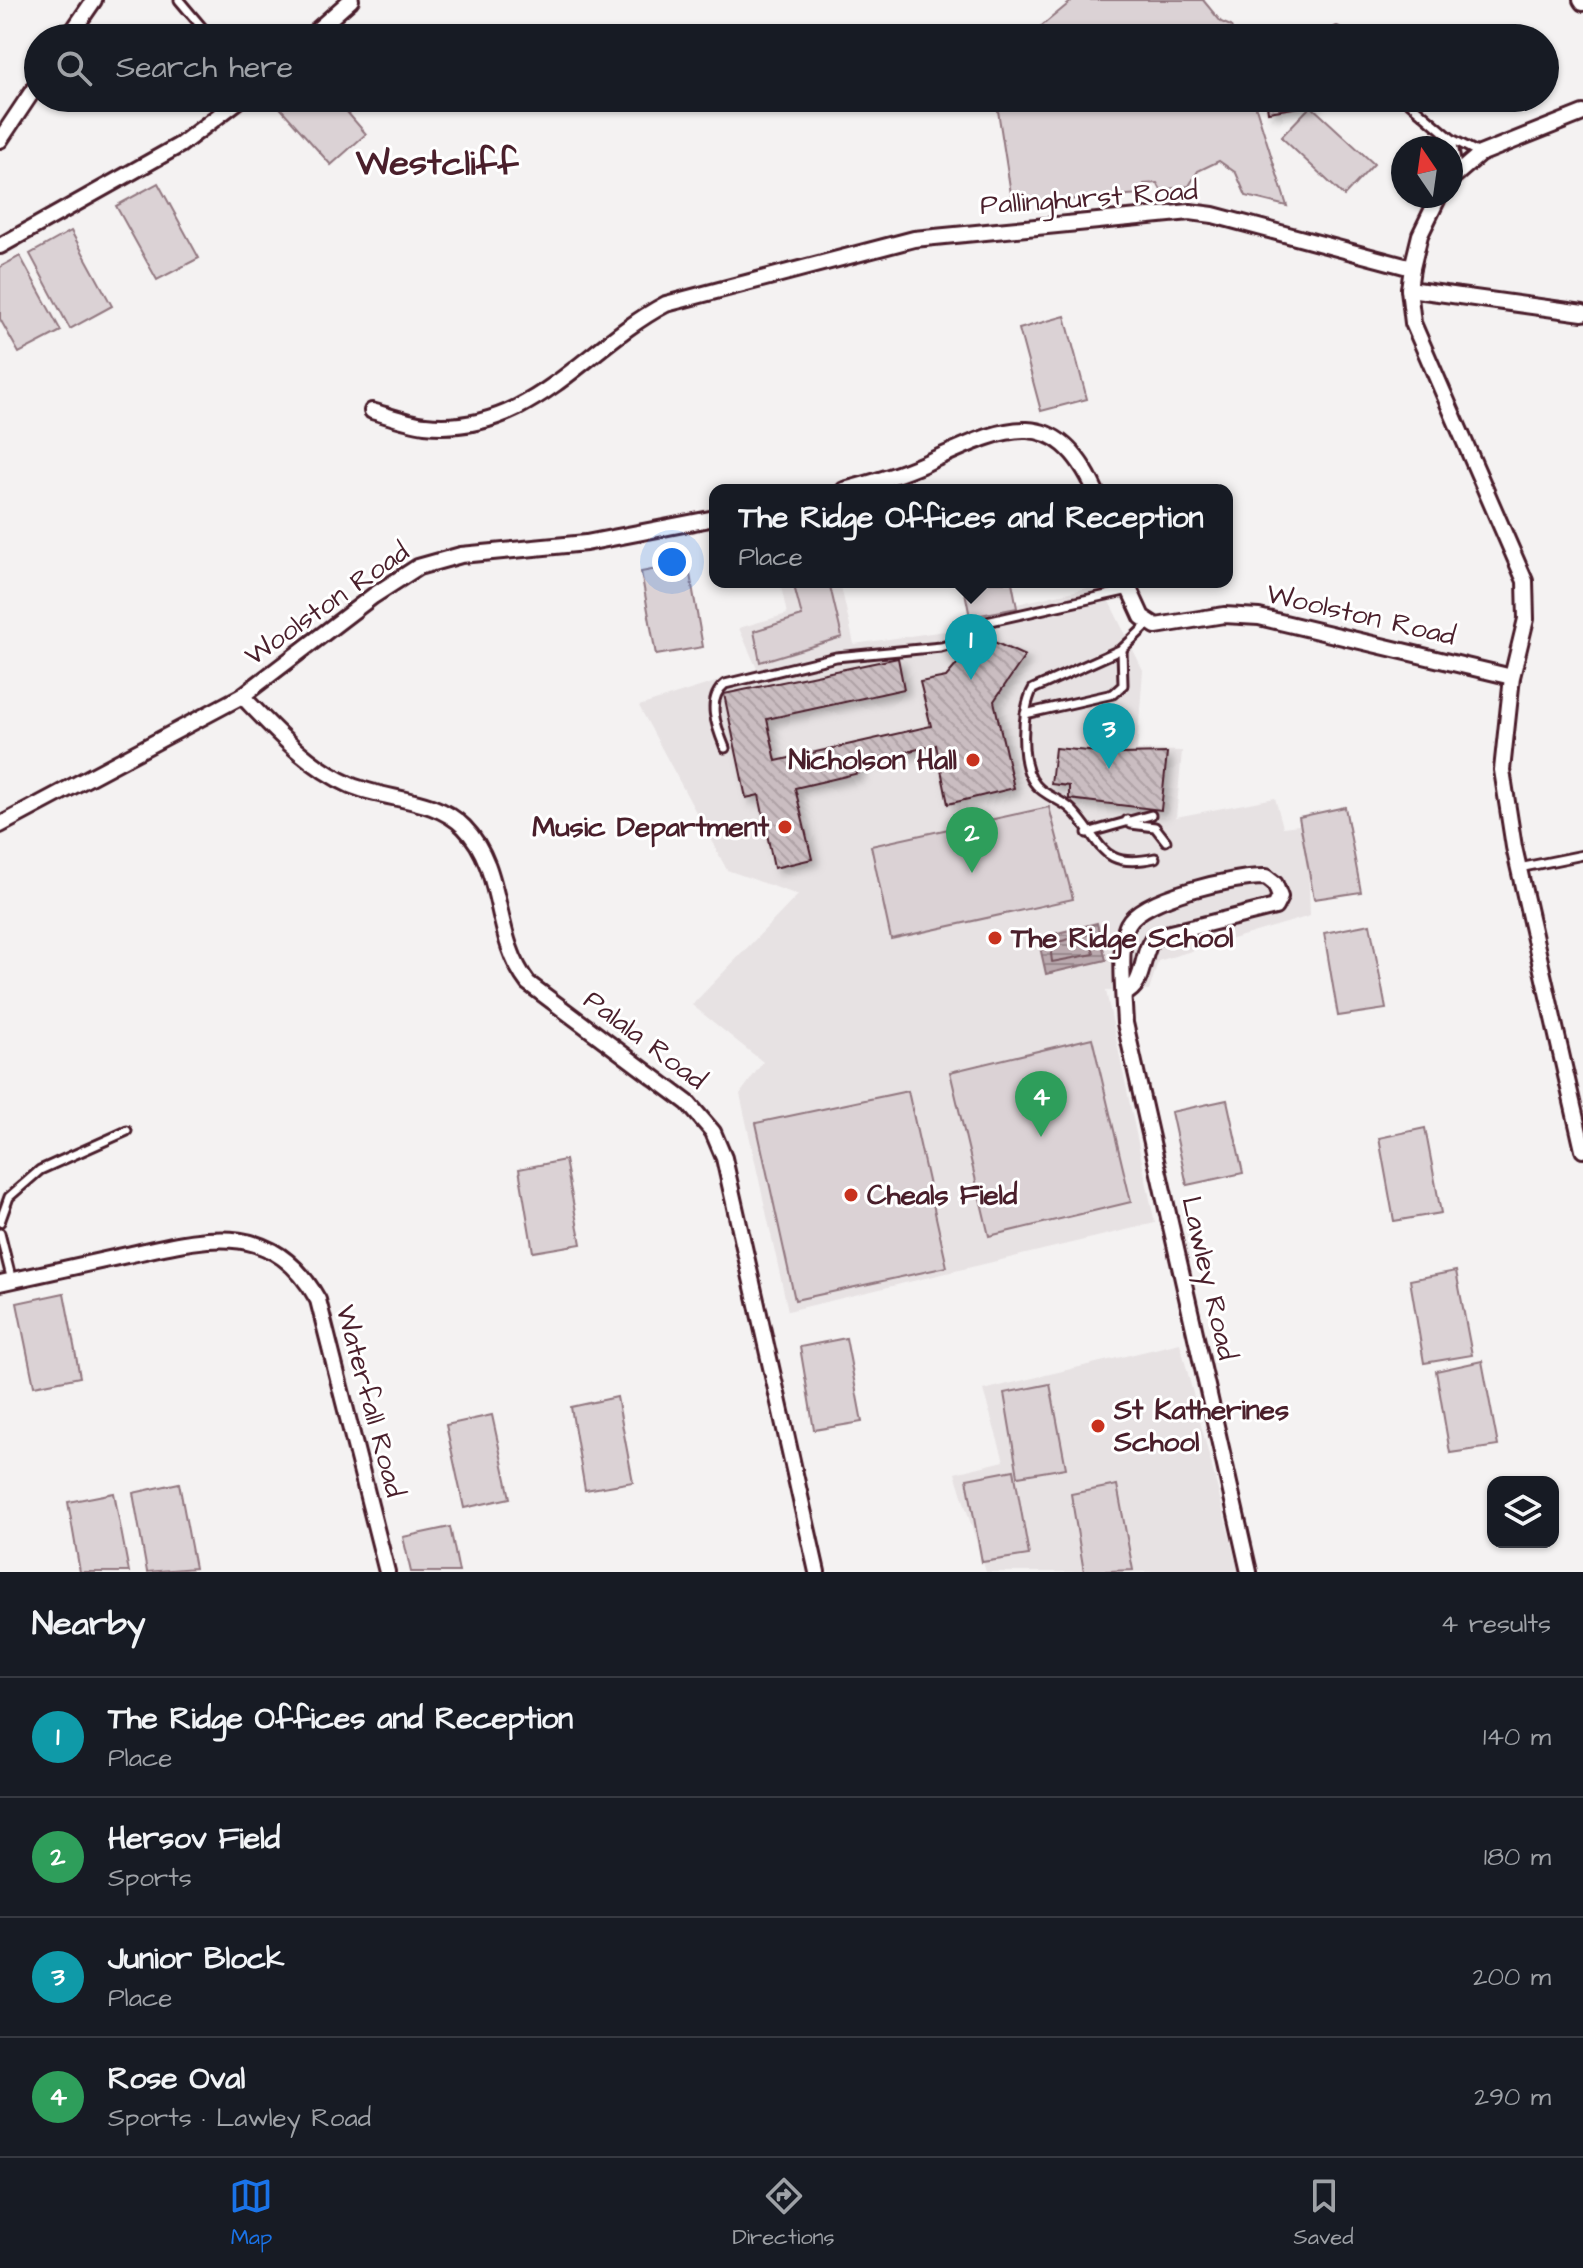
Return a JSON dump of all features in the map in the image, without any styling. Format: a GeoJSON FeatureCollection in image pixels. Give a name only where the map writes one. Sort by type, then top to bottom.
{"type":"FeatureCollection","features":[{"type":"Feature","properties":{"kind":"street"},"geometry":{"type":"LineString","coordinates":[[78,24],[94,0]]}},
{"type":"Feature","properties":{"kind":"street"},"geometry":{"type":"LineString","coordinates":[[324,24],[351,0]]}},
{"type":"Feature","properties":{"kind":"street"},"geometry":{"type":"LineString","coordinates":[[0,140],[24,104]]}},
{"type":"Feature","properties":{"kind":"street"},"geometry":{"type":"LineString","coordinates":[[0,246],[180,145],[224,112]]}},
{"type":"Feature","properties":{"kind":"street"},"geometry":{"type":"LineString","coordinates":[[1463,168],[1480,154],[1583,113]]}},
{"type":"Feature","properties":{"kind":"street"},"geometry":{"type":"LineString","coordinates":[[1433,208],[1420,235],[1412,268],[1409,289],[1413,323],[1525,581],[1526,619],[1512,677],[1502,770],[1519,868],[1583,1150]]}},
{"type":"Feature","properties":{"kind":"street","name":"Pallinghurst Road"},"geometry":{"type":"LineString","coordinates":[[372,411],[426,425],[478,421],[509,413],[557,385],[624,331],[666,304],[914,239],[1190,212],[1412,268]]}},
{"type":"Feature","properties":{"kind":"street"},"geometry":{"type":"LineString","coordinates":[[1409,289],[1583,313]]}},
{"type":"Feature","properties":{"kind":"street"},"geometry":{"type":"LineString","coordinates":[[868,484],[891,478],[984,437],[1023,428],[1049,436],[1064,447],[1092,484]]}},
{"type":"Feature","properties":{"kind":"street","name":"Woolston Road"},"geometry":{"type":"LineString","coordinates":[[0,825],[242,696],[373,596],[430,562],[511,548],[586,543],[709,519]]}},
{"type":"Feature","properties":{"kind":"street"},"geometry":{"type":"LineString","coordinates":[[1128,588],[1135,606],[1149,623]]}},
{"type":"Feature","properties":{"kind":"street","name":"Woolston Road"},"geometry":{"type":"LineString","coordinates":[[1149,623],[1164,626],[1224,615],[1259,617],[1512,677]]}},
{"type":"Feature","properties":{"kind":"street","name":"Palala Road"},"geometry":{"type":"LineString","coordinates":[[242,696],[329,775],[366,791],[441,810],[462,825],[480,845],[488,861],[512,954],[528,983],[706,1120],[724,1158],[817,1572]]}},
{"type":"Feature","properties":{"kind":"street","name":"Lawley Road"},"geometry":{"type":"LineString","coordinates":[[1124,994],[1136,983],[1148,944],[1154,937],[1275,907],[1280,897],[1275,884],[1261,877],[1178,895],[1140,911],[1125,931],[1124,994],[1125,1023],[1249,1572]]}},
{"type":"Feature","properties":{"kind":"street","name":"Waterfall Road"},"geometry":{"type":"LineString","coordinates":[[6,1282],[201,1238],[236,1239],[257,1244],[292,1262],[318,1300],[387,1572]]}},
{"type":"Feature","properties":{"kind":"lane"},"geometry":{"type":"LineString","coordinates":[[179,0],[199,24]]}},
{"type":"Feature","properties":{"kind":"lane"},"geometry":{"type":"LineString","coordinates":[[1420,112],[1448,136]]}},
{"type":"Feature","properties":{"kind":"lane"},"geometry":{"type":"LineString","coordinates":[[1463,145],[1480,154]]}},
{"type":"Feature","properties":{"kind":"lane"},"geometry":{"type":"LineString","coordinates":[[725,748],[714,711],[717,693],[725,684],[836,657],[941,647],[955,643],[982,623],[1119,588]]}},
{"type":"Feature","properties":{"kind":"lane"},"geometry":{"type":"LineString","coordinates":[[1149,623],[1122,649],[1033,689],[1023,730],[1032,780],[1073,811],[1087,833],[1119,861],[1128,864],[1155,858]]}},
{"type":"Feature","properties":{"kind":"lane"},"geometry":{"type":"LineString","coordinates":[[1025,714],[1113,694],[1123,685],[1122,649]]}},
{"type":"Feature","properties":{"kind":"lane"},"geometry":{"type":"LineString","coordinates":[[1087,833],[1151,815]]}},
{"type":"Feature","properties":{"kind":"lane"},"geometry":{"type":"LineString","coordinates":[[1127,820],[1131,824],[1155,827],[1166,841]]}},
{"type":"Feature","properties":{"kind":"lane"},"geometry":{"type":"LineString","coordinates":[[1519,868],[1583,855]]}},
{"type":"Feature","properties":{"kind":"lane"},"geometry":{"type":"LineString","coordinates":[[0,1222],[9,1197],[40,1170],[127,1131]]}},
{"type":"Feature","properties":{"kind":"lane"},"geometry":{"type":"LineString","coordinates":[[0,1233],[6,1282]]}},
{"type":"Feature","properties":{"kind":"shaded area"},"geometry":{"type":"Polygon","coordinates":[[[1073,0],[1203,0],[1226,24],[1044,24],[1073,0]]]}},
{"type":"Feature","properties":{"kind":"shaded area"},"geometry":{"type":"Polygon","coordinates":[[[284,112],[347,112],[366,134],[331,165],[284,112]]]}},
{"type":"Feature","properties":{"kind":"shaded area"},"geometry":{"type":"Polygon","coordinates":[[[998,112],[1257,112],[1287,206],[1246,196],[1236,173],[1219,161],[1198,171],[1189,186],[1161,190],[1157,183],[1144,184],[1140,194],[1053,201],[1012,200],[998,112]]]}},
{"type":"Feature","properties":{"kind":"shaded area"},"geometry":{"type":"Polygon","coordinates":[[[1305,112],[1318,112],[1374,164],[1344,196],[1281,137],[1305,112]]]}},
{"type":"Feature","properties":{"kind":"shaded area"},"geometry":{"type":"Polygon","coordinates":[[[158,183],[199,258],[157,280],[116,206],[158,183]]]}},
{"type":"Feature","properties":{"kind":"shaded area"},"geometry":{"type":"Polygon","coordinates":[[[71,231],[112,306],[70,329],[30,254],[71,231]]]}},
{"type":"Feature","properties":{"kind":"shaded area"},"geometry":{"type":"Polygon","coordinates":[[[20,256],[61,331],[19,353],[0,319],[0,267],[20,256]]]}},
{"type":"Feature","properties":{"kind":"shaded area"},"geometry":{"type":"Polygon","coordinates":[[[1065,316],[1087,399],[1041,411],[1019,329],[1065,316]]]}},
{"type":"Feature","properties":{"kind":"shaded area"},"geometry":{"type":"Polygon","coordinates":[[[688,563],[703,647],[656,655],[641,572],[688,563]]]}},
{"type":"Feature","properties":{"kind":"shaded area","name":"The Ridge School"},"geometry":{"type":"Polygon","coordinates":[[[781,588],[841,588],[854,644],[966,628],[969,615],[1088,588],[1102,588],[1143,670],[1137,750],[1182,751],[1176,817],[1275,798],[1283,827],[1307,824],[1310,916],[1158,961],[1149,991],[1106,991],[1155,1223],[788,1311],[740,1094],[763,1062],[692,1005],[798,895],[727,870],[639,706],[757,669],[739,628],[787,614],[781,588]]]}},
{"type":"Feature","properties":{"kind":"shaded area"},"geometry":{"type":"Polygon","coordinates":[[[795,588],[830,588],[842,637],[760,662],[754,631],[802,616],[795,588]]]}},
{"type":"Feature","properties":{"kind":"shaded area"},"geometry":{"type":"Polygon","coordinates":[[[964,588],[1013,588],[1017,608],[970,617],[964,588]]]}},
{"type":"Feature","properties":{"kind":"shaded area"},"geometry":{"type":"Polygon","coordinates":[[[1049,807],[1073,899],[891,939],[871,846],[1049,807]]]}},
{"type":"Feature","properties":{"kind":"shaded area"},"geometry":{"type":"Polygon","coordinates":[[[1345,807],[1361,892],[1314,899],[1299,817],[1345,807]]]}},
{"type":"Feature","properties":{"kind":"shaded area"},"geometry":{"type":"Polygon","coordinates":[[[1370,924],[1386,1009],[1338,1016],[1324,933],[1370,924]]]}},
{"type":"Feature","properties":{"kind":"shaded area"},"geometry":{"type":"Polygon","coordinates":[[[1092,1038],[1131,1202],[989,1236],[950,1072],[1092,1038]]]}},
{"type":"Feature","properties":{"kind":"shaded area","name":"Cheals Field"},"geometry":{"type":"Polygon","coordinates":[[[908,1091],[947,1267],[795,1300],[756,1123],[908,1091]]]}},
{"type":"Feature","properties":{"kind":"shaded area"},"geometry":{"type":"Polygon","coordinates":[[[1227,1100],[1243,1173],[1187,1185],[1171,1112],[1227,1100]]]}},
{"type":"Feature","properties":{"kind":"shaded area"},"geometry":{"type":"Polygon","coordinates":[[[1425,1128],[1441,1213],[1394,1221],[1379,1138],[1425,1128]]]}},
{"type":"Feature","properties":{"kind":"shaded area"},"geometry":{"type":"Polygon","coordinates":[[[565,1160],[581,1244],[533,1252],[519,1169],[565,1160]]]}},
{"type":"Feature","properties":{"kind":"shaded area"},"geometry":{"type":"Polygon","coordinates":[[[1456,1271],[1472,1355],[1424,1363],[1410,1280],[1456,1271]]]}},
{"type":"Feature","properties":{"kind":"shaded area"},"geometry":{"type":"Polygon","coordinates":[[[64,1293],[80,1377],[34,1386],[17,1303],[64,1293]]]}},
{"type":"Feature","properties":{"kind":"shaded area"},"geometry":{"type":"Polygon","coordinates":[[[846,1338],[862,1422],[814,1430],[800,1347],[846,1338]]]}},
{"type":"Feature","properties":{"kind":"shaded area","name":"St Katherines School"},"geometry":{"type":"Polygon","coordinates":[[[1180,1343],[1239,1572],[986,1572],[955,1473],[1004,1461],[983,1390],[1180,1343]]]}},
{"type":"Feature","properties":{"kind":"shaded area"},"geometry":{"type":"Polygon","coordinates":[[[1482,1361],[1498,1446],[1450,1453],[1436,1371],[1482,1361]]]}},
{"type":"Feature","properties":{"kind":"shaded area"},"geometry":{"type":"Polygon","coordinates":[[[1050,1384],[1066,1468],[1018,1476],[1004,1393],[1050,1384]]]}},
{"type":"Feature","properties":{"kind":"shaded area"},"geometry":{"type":"Polygon","coordinates":[[[617,1397],[633,1482],[585,1490],[571,1407],[617,1397]]]}},
{"type":"Feature","properties":{"kind":"shaded area"},"geometry":{"type":"Polygon","coordinates":[[[492,1415],[510,1498],[464,1508],[446,1425],[492,1415]]]}},
{"type":"Feature","properties":{"kind":"shaded area"},"geometry":{"type":"Polygon","coordinates":[[[1014,1470],[1029,1555],[982,1562],[967,1479],[1014,1470]]]}},
{"type":"Feature","properties":{"kind":"shaded area"},"geometry":{"type":"Polygon","coordinates":[[[179,1483],[195,1568],[147,1572],[133,1493],[179,1483]]]}},
{"type":"Feature","properties":{"kind":"shaded area"},"geometry":{"type":"Polygon","coordinates":[[[1117,1485],[1133,1570],[1084,1572],[1071,1494],[1117,1485]]]}},
{"type":"Feature","properties":{"kind":"shaded area"},"geometry":{"type":"Polygon","coordinates":[[[114,1493],[129,1572],[80,1572],[68,1502],[114,1493]]]}},
{"type":"Feature","properties":{"kind":"shaded area"},"geometry":{"type":"Polygon","coordinates":[[[450,1527],[459,1572],[411,1572],[403,1537],[450,1527]]]}},
{"type":"Feature","properties":{"kind":"water"},"geometry":{"type":"Polygon","coordinates":[[[1097,923],[1106,960],[1046,974],[1038,938],[1097,923]]]}},
{"type":"Feature","properties":{"kind":"building"},"geometry":{"type":"Polygon","coordinates":[[[981,636],[1025,656],[994,701],[1014,788],[948,804],[936,745],[857,763],[859,773],[795,788],[812,859],[774,868],[759,795],[746,798],[724,694],[898,658],[904,689],[767,719],[776,761],[931,726],[920,682],[946,677],[981,636]]]}},
{"type":"Feature","properties":{"kind":"building"},"geometry":{"type":"Polygon","coordinates":[[[1055,748],[1121,754],[1167,753],[1161,810],[1069,799],[1069,786],[1051,784],[1055,748]]]}},
{"type":"Feature","properties":{"kind":"place","name":"The Ridge Offices and Reception"},"geometry":{"type":"Point","coordinates":[971,680]}},
{"type":"Feature","properties":{"kind":"place","name":"Nicholson Hall"},"geometry":{"type":"Point","coordinates":[973,760]}},
{"type":"Feature","properties":{"kind":"place","name":"Junior Block"},"geometry":{"type":"Point","coordinates":[1109,769]}},
{"type":"Feature","properties":{"kind":"place","name":"Music Department"},"geometry":{"type":"Point","coordinates":[785,827]}},
{"type":"Feature","properties":{"kind":"place","name":"Hersov Field"},"geometry":{"type":"Point","coordinates":[972,873]}},
{"type":"Feature","properties":{"kind":"place","name":"The Ridge School"},"geometry":{"type":"Point","coordinates":[995,938]}},
{"type":"Feature","properties":{"kind":"place","name":"Rose Oval"},"geometry":{"type":"Point","coordinates":[1041,1137]}},
{"type":"Feature","properties":{"kind":"place","name":"Cheals Field"},"geometry":{"type":"Point","coordinates":[851,1195]}},
{"type":"Feature","properties":{"kind":"place","name":"St Katherines School"},"geometry":{"type":"Point","coordinates":[1098,1426]}},
{"type":"Feature","properties":{"kind":"district","name":"Westcliff"},"geometry":{"type":"Point","coordinates":[437,163]}}]}
